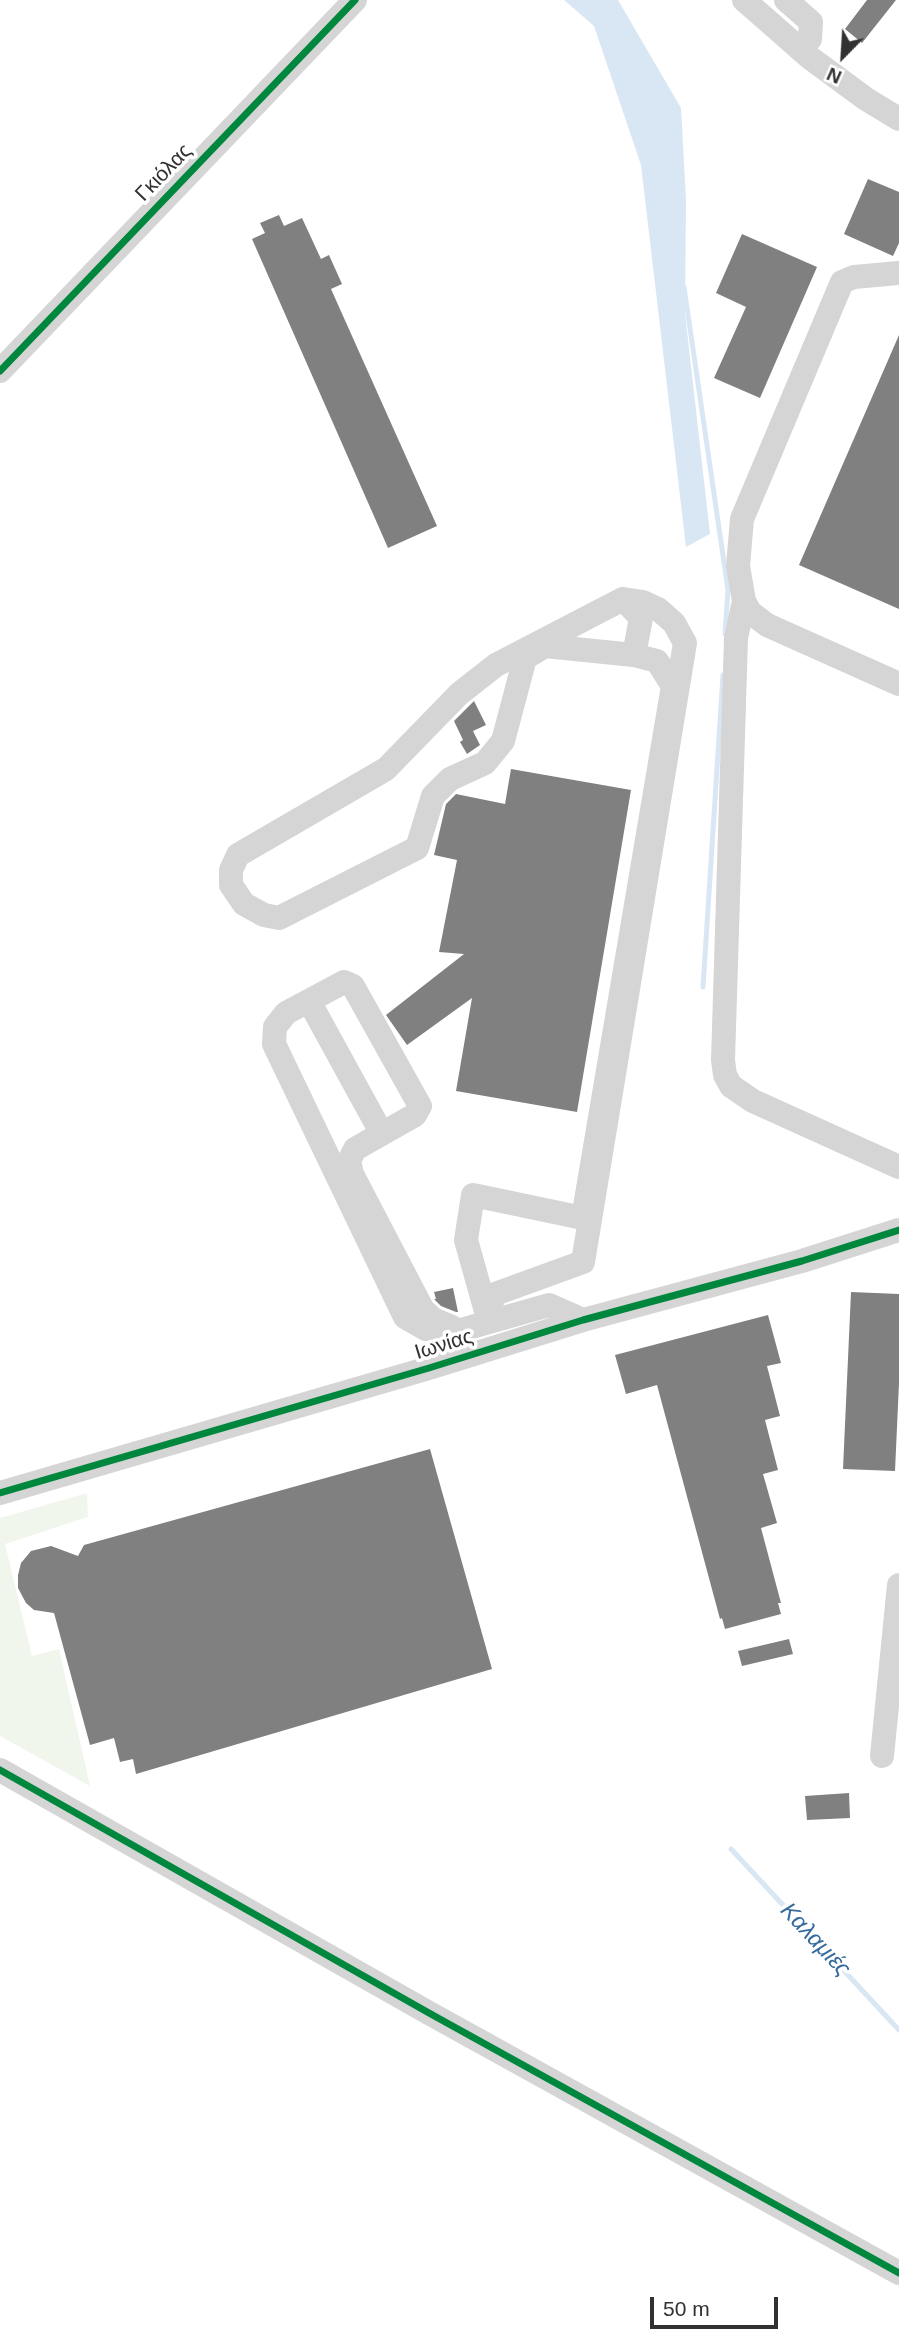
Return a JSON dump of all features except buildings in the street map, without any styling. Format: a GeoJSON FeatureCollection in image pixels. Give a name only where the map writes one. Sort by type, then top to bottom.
{"type":"FeatureCollection","features":[{"type":"Feature","properties":{"kind":"street","name":"Γκιόλας"},"geometry":{"type":"LineString","coordinates":[[0,371],[355,0]]}},
{"type":"Feature","properties":{"kind":"street"},"geometry":{"type":"LineString","coordinates":[[744,0],[809,57],[866,99],[899,119]]}},
{"type":"Feature","properties":{"kind":"street"},"geometry":{"type":"LineString","coordinates":[[786,0],[811,22],[810,39]]}},
{"type":"Feature","properties":{"kind":"street"},"geometry":{"type":"LineString","coordinates":[[899,274],[854,277],[842,282],[834,296],[741,519],[738,566],[744,601],[750,612],[767,625],[899,684]]}},
{"type":"Feature","properties":{"kind":"street"},"geometry":{"type":"LineString","coordinates":[[623,599],[640,618],[634,655]]}},
{"type":"Feature","properties":{"kind":"street"},"geometry":{"type":"LineString","coordinates":[[623,599],[643,601],[658,609],[674,623],[684,643],[583,1262],[495,1294],[488,1318],[466,1240],[473,1195],[583,1218],[673,686],[657,661],[634,655],[545,646],[525,658],[503,741],[485,763],[450,779],[433,796],[417,848],[279,918],[264,915],[244,904],[232,885],[231,870],[238,855],[386,769],[459,694],[496,665],[623,599]]}},
{"type":"Feature","properties":{"kind":"street"},"geometry":{"type":"LineString","coordinates":[[744,601],[736,638],[725,1075],[731,1086],[753,1101],[899,1167]]}},
{"type":"Feature","properties":{"kind":"street"},"geometry":{"type":"LineString","coordinates":[[453,1329],[433,1319],[423,1310],[352,1174],[349,1161],[355,1149],[415,1115],[420,1106],[354,986],[344,982],[286,1013],[275,1027],[274,1044],[405,1317],[426,1329],[453,1329],[488,1318],[549,1305],[583,1320]]}},
{"type":"Feature","properties":{"kind":"street"},"geometry":{"type":"LineString","coordinates":[[309,1001],[382,1134]]}},
{"type":"Feature","properties":{"kind":"street","name":"Ιωνίας"},"geometry":{"type":"LineString","coordinates":[[0,1493],[429,1368],[583,1320],[802,1261],[899,1230]]}},
{"type":"Feature","properties":{"kind":"street"},"geometry":{"type":"LineString","coordinates":[[429,1368],[453,1329]]}},
{"type":"Feature","properties":{"kind":"street"},"geometry":{"type":"LineString","coordinates":[[882,1756],[899,1585]]}},
{"type":"Feature","properties":{"kind":"street"},"geometry":{"type":"LineString","coordinates":[[0,1770],[899,2273]]}},
{"type":"Feature","properties":{"kind":"shaded area"},"geometry":{"type":"Polygon","coordinates":[[[87,1493],[88,1517],[5,1544],[32,1656],[59,1649],[90,1786],[0,1736],[0,1518],[87,1493]]]}},
{"type":"Feature","properties":{"kind":"water"},"geometry":{"type":"Polygon","coordinates":[[[564,0],[618,0],[681,108],[686,200],[685,313],[710,534],[686,547],[641,165],[594,26],[564,0]]]}},
{"type":"Feature","properties":{"kind":"waterway"},"geometry":{"type":"LineString","coordinates":[[684,287],[728,590],[725,634]]}},
{"type":"Feature","properties":{"kind":"waterway"},"geometry":{"type":"LineString","coordinates":[[703,987],[723,675]]}},
{"type":"Feature","properties":{"kind":"waterway","name":"Καλαμιές"},"geometry":{"type":"LineString","coordinates":[[731,1849],[899,2030]]}},
{"type":"Feature","properties":{"kind":"cycle path"},"geometry":{"type":"LineString","coordinates":[[0,371],[355,0]]}},
{"type":"Feature","properties":{"kind":"cycle path"},"geometry":{"type":"LineString","coordinates":[[0,1493],[429,1368],[583,1320],[802,1261],[899,1230]]}},
{"type":"Feature","properties":{"kind":"cycle path"},"geometry":{"type":"LineString","coordinates":[[0,1770],[429,2013],[899,2273]]}}]}
